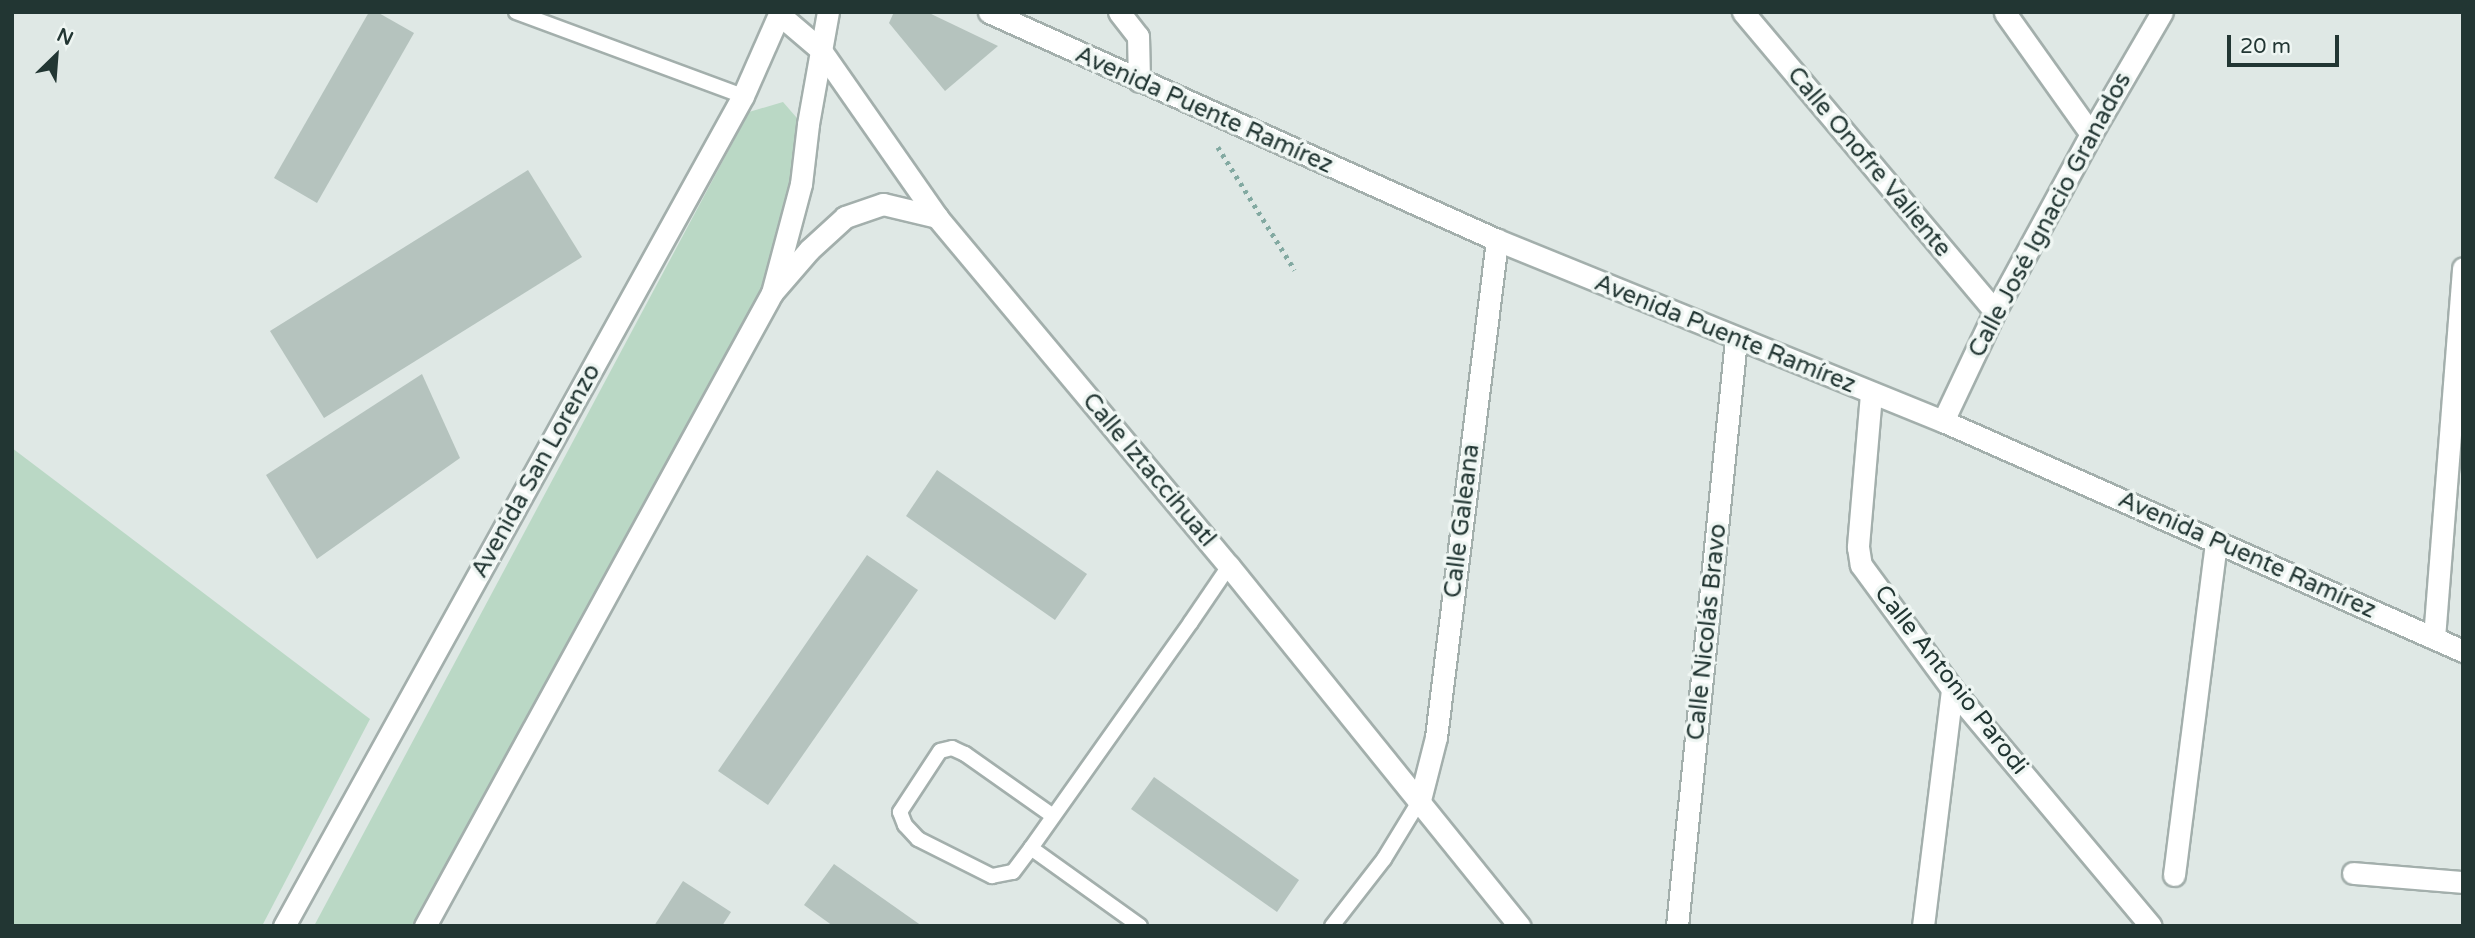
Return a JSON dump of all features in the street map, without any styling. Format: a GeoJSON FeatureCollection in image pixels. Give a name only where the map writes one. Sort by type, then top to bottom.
{"type":"FeatureCollection","features":[{"type":"Feature","properties":{"kind":"street"},"geometry":{"type":"LineString","coordinates":[[772,293],[802,184],[820,50],[828,12]]}},
{"type":"Feature","properties":{"kind":"street","name":"Avenida Puente Ramírez"},"geometry":{"type":"LineString","coordinates":[[989,12],[1497,240],[1943,421],[2463,650]]}},
{"type":"Feature","properties":{"kind":"street"},"geometry":{"type":"LineString","coordinates":[[1119,12],[1138,36],[1139,81]]}},
{"type":"Feature","properties":{"kind":"street","name":"Calle Onofre Valiente"},"geometry":{"type":"LineString","coordinates":[[1743,12],[1995,311]]}},
{"type":"Feature","properties":{"kind":"street","name":"Calle José Ignacio Granados"},"geometry":{"type":"LineString","coordinates":[[1943,421],[1995,311],[2091,134],[2162,12]]}},
{"type":"Feature","properties":{"kind":"street","name":"Avenida San Lorenzo"},"geometry":{"type":"LineString","coordinates":[[284,926],[743,96],[780,13]]}},
{"type":"Feature","properties":{"kind":"street","name":"Calle Iztaccihuatl"},"geometry":{"type":"LineString","coordinates":[[780,13],[820,50],[937,217],[1229,566],[1520,926]]}},
{"type":"Feature","properties":{"kind":"street"},"geometry":{"type":"LineString","coordinates":[[2005,13],[2091,134]]}},
{"type":"Feature","properties":{"kind":"street"},"geometry":{"type":"LineString","coordinates":[[425,926],[772,293],[808,250],[845,217],[883,204],[937,217]]}},
{"type":"Feature","properties":{"kind":"street","name":"Calle Galeana"},"geometry":{"type":"LineString","coordinates":[[1420,800],[1436,737],[1497,240]]}},
{"type":"Feature","properties":{"kind":"street"},"geometry":{"type":"LineString","coordinates":[[2434,638],[2463,268]]}},
{"type":"Feature","properties":{"kind":"street","name":"Calle Nicolás Bravo"},"geometry":{"type":"LineString","coordinates":[[1677,926],[1736,339]]}},
{"type":"Feature","properties":{"kind":"street","name":"Calle Antonio Parodi"},"geometry":{"type":"LineString","coordinates":[[1871,394],[1858,547],[1861,565],[1952,689],[2151,926]]}},
{"type":"Feature","properties":{"kind":"street"},"geometry":{"type":"LineString","coordinates":[[2174,875],[2217,542]]}},
{"type":"Feature","properties":{"kind":"street"},"geometry":{"type":"LineString","coordinates":[[1923,926],[1952,689]]}},
{"type":"Feature","properties":{"kind":"street"},"geometry":{"type":"LineString","coordinates":[[2353,873],[2463,882]]}},
{"type":"Feature","properties":{"kind":"lane"},"geometry":{"type":"LineString","coordinates":[[516,12],[743,96]]}},
{"type":"Feature","properties":{"kind":"lane"},"geometry":{"type":"LineString","coordinates":[[1053,816],[965,754],[951,748],[940,751],[900,812],[905,825],[918,839],[992,876],[1013,872],[1031,848],[1229,566]]}},
{"type":"Feature","properties":{"kind":"lane"},"geometry":{"type":"LineString","coordinates":[[1332,926],[1384,859],[1420,800]]}},
{"type":"Feature","properties":{"kind":"lane"},"geometry":{"type":"LineString","coordinates":[[1031,848],[1140,926]]}},
{"type":"Feature","properties":{"kind":"path"},"geometry":{"type":"LineString","coordinates":[[1227,121],[1217,146],[1295,270]]}},
{"type":"Feature","properties":{"kind":"green space"},"geometry":{"type":"Polygon","coordinates":[[[783,102],[810,133],[766,290],[412,926],[314,926],[749,112],[783,102]]]}},
{"type":"Feature","properties":{"kind":"green space"},"geometry":{"type":"Polygon","coordinates":[[[12,448],[370,719],[262,926],[12,926],[12,448]]]}},
{"type":"Feature","properties":{"kind":"building"},"geometry":{"type":"Polygon","coordinates":[[[369,12],[377,12],[414,33],[317,203],[274,178],[369,12]]]}},
{"type":"Feature","properties":{"kind":"building"},"geometry":{"type":"Polygon","coordinates":[[[894,12],[927,12],[998,46],[945,91],[889,23],[894,12]]]}},
{"type":"Feature","properties":{"kind":"building"},"geometry":{"type":"Polygon","coordinates":[[[528,170],[582,257],[324,418],[270,331],[528,170]]]}},
{"type":"Feature","properties":{"kind":"building"},"geometry":{"type":"Polygon","coordinates":[[[422,374],[460,458],[317,559],[266,475],[422,374]]]}},
{"type":"Feature","properties":{"kind":"building"},"geometry":{"type":"Polygon","coordinates":[[[937,470],[1087,574],[1055,620],[906,516],[937,470]]]}},
{"type":"Feature","properties":{"kind":"building"},"geometry":{"type":"Polygon","coordinates":[[[867,555],[918,590],[768,805],[718,771],[867,555]]]}},
{"type":"Feature","properties":{"kind":"building"},"geometry":{"type":"Polygon","coordinates":[[[1154,777],[1299,880],[1277,912],[1131,809],[1154,777]]]}},
{"type":"Feature","properties":{"kind":"building"},"geometry":{"type":"Polygon","coordinates":[[[834,864],[922,926],[833,926],[804,905],[834,864]]]}},
{"type":"Feature","properties":{"kind":"building"},"geometry":{"type":"Polygon","coordinates":[[[683,881],[731,912],[722,926],[654,926],[683,881]]]}}]}
